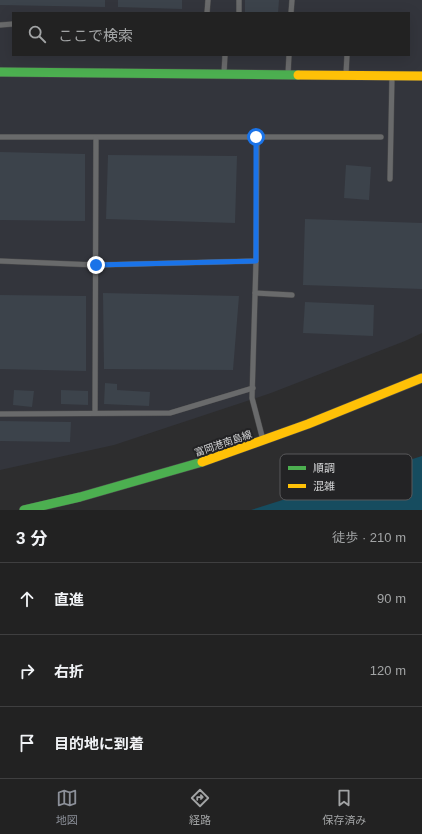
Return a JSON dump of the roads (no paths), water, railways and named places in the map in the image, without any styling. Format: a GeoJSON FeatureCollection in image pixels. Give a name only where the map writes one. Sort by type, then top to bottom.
{"type":"FeatureCollection","features":[{"type":"Feature","properties":{"kind":"street"},"geometry":{"type":"LineString","coordinates":[[0,72],[422,76]]}},
{"type":"Feature","properties":{"kind":"street","name":"富岡港南島線"},"geometry":{"type":"LineString","coordinates":[[24,510],[161,476],[264,441],[422,378]]}},
{"type":"Feature","properties":{"kind":"lane"},"geometry":{"type":"LineString","coordinates":[[207,12],[208,0]]}},
{"type":"Feature","properties":{"kind":"lane"},"geometry":{"type":"LineString","coordinates":[[239,0],[239,12]]}},
{"type":"Feature","properties":{"kind":"lane"},"geometry":{"type":"LineString","coordinates":[[291,12],[292,0]]}},
{"type":"Feature","properties":{"kind":"lane"},"geometry":{"type":"LineString","coordinates":[[0,25],[12,24]]}},
{"type":"Feature","properties":{"kind":"lane"},"geometry":{"type":"LineString","coordinates":[[224,73],[225,56]]}},
{"type":"Feature","properties":{"kind":"lane"},"geometry":{"type":"LineString","coordinates":[[288,74],[289,56]]}},
{"type":"Feature","properties":{"kind":"lane"},"geometry":{"type":"LineString","coordinates":[[346,75],[347,56]]}},
{"type":"Feature","properties":{"kind":"lane"},"geometry":{"type":"LineString","coordinates":[[390,179],[392,75]]}},
{"type":"Feature","properties":{"kind":"lane"},"geometry":{"type":"LineString","coordinates":[[256,137],[256,261],[252,398],[264,441]]}},
{"type":"Feature","properties":{"kind":"lane"},"geometry":{"type":"LineString","coordinates":[[0,138],[381,137]]}},
{"type":"Feature","properties":{"kind":"lane"},"geometry":{"type":"LineString","coordinates":[[95,413],[96,138]]}},
{"type":"Feature","properties":{"kind":"lane"},"geometry":{"type":"LineString","coordinates":[[0,262],[96,265],[256,261]]}},
{"type":"Feature","properties":{"kind":"lane"},"geometry":{"type":"LineString","coordinates":[[255,293],[292,295]]}},
{"type":"Feature","properties":{"kind":"lane"},"geometry":{"type":"LineString","coordinates":[[0,414],[170,413],[253,388]]}},
{"type":"Feature","properties":{"kind":"water"},"geometry":{"type":"Polygon","coordinates":[[[422,456],[422,510],[251,510],[283,500],[412,500],[412,459],[422,456]]]}}]}
